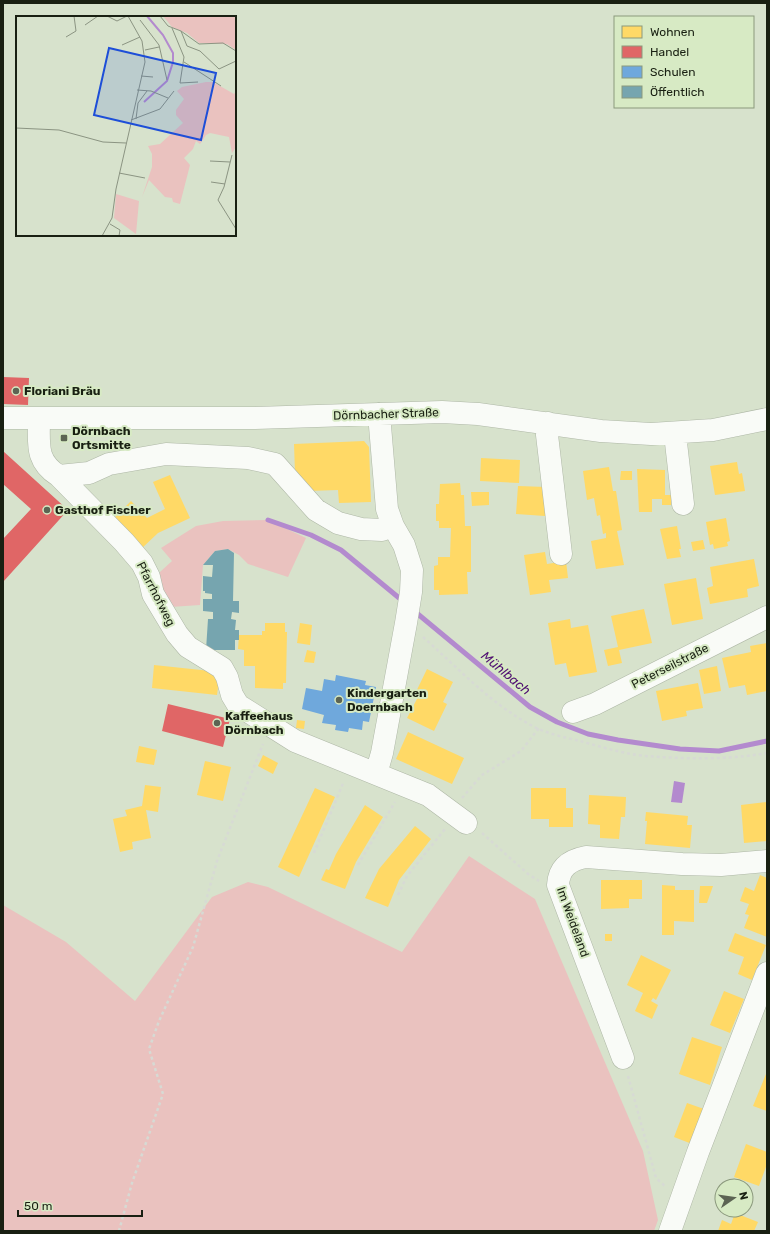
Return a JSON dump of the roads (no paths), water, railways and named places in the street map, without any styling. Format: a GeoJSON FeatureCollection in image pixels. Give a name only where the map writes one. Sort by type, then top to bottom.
{"type":"FeatureCollection","features":[{"type":"Feature","properties":{"kind":"street","name":"Dörnbacher Straße"},"geometry":{"type":"LineString","coordinates":[[3,418],[255,418],[442,412],[478,414],[630,434],[675,434],[713,430],[767,419]]}},
{"type":"Feature","properties":{"kind":"street"},"geometry":{"type":"LineString","coordinates":[[376,774],[382,753],[406,623],[411,592],[412,570],[408,554],[386,509],[379,414]]}},
{"type":"Feature","properties":{"kind":"street","name":"Pfarrhofweg"},"geometry":{"type":"LineString","coordinates":[[39,418],[40,456],[48,469],[60,476],[124,542],[142,563],[162,609],[188,647],[222,668],[227,677],[232,695],[238,704],[295,741],[428,794],[458,816]]}},
{"type":"Feature","properties":{"kind":"street"},"geometry":{"type":"LineString","coordinates":[[548,423],[547,435],[561,554]]}},
{"type":"Feature","properties":{"kind":"street"},"geometry":{"type":"LineString","coordinates":[[675,434],[683,504]]}},
{"type":"Feature","properties":{"kind":"street"},"geometry":{"type":"LineString","coordinates":[[60,476],[89,473],[109,464],[166,454],[248,458],[274,464],[316,510],[338,523],[361,529],[382,530],[393,526]]}},
{"type":"Feature","properties":{"kind":"street","name":"Peterseilstraße"},"geometry":{"type":"LineString","coordinates":[[573,712],[595,704],[767,617]]}},
{"type":"Feature","properties":{"kind":"street","name":"Im Weideland"},"geometry":{"type":"LineString","coordinates":[[623,1058],[558,885],[558,876],[563,868],[573,860],[586,856],[721,865],[767,861]]}},
{"type":"Feature","properties":{"kind":"street"},"geometry":{"type":"LineString","coordinates":[[672,1226],[683,1193],[767,973]]}},
{"type":"Feature","properties":{"kind":"waterway","name":"Mühlbach"},"geometry":{"type":"LineString","coordinates":[[268,520],[311,535],[341,550],[404,602]]}},
{"type":"Feature","properties":{"kind":"waterway","name":"Mühlbach"},"geometry":{"type":"LineString","coordinates":[[413,610],[530,707],[557,722],[588,734],[680,749],[719,751],[767,741]]}},
{"type":"Feature","properties":{"kind":"place","name":"Floriani Bräu"},"geometry":{"type":"Point","coordinates":[16,391]}},
{"type":"Feature","properties":{"kind":"place","name":"Dörnbach Ortsmitte"},"geometry":{"type":"Point","coordinates":[64,438]}},
{"type":"Feature","properties":{"kind":"place","name":"Gasthof Fischer"},"geometry":{"type":"Point","coordinates":[47,510]}},
{"type":"Feature","properties":{"kind":"place","name":"Kindergarten Doernbach"},"geometry":{"type":"Point","coordinates":[339,700]}},
{"type":"Feature","properties":{"kind":"place","name":"Kaffeehaus Dörnbach"},"geometry":{"type":"Point","coordinates":[217,723]}}]}
